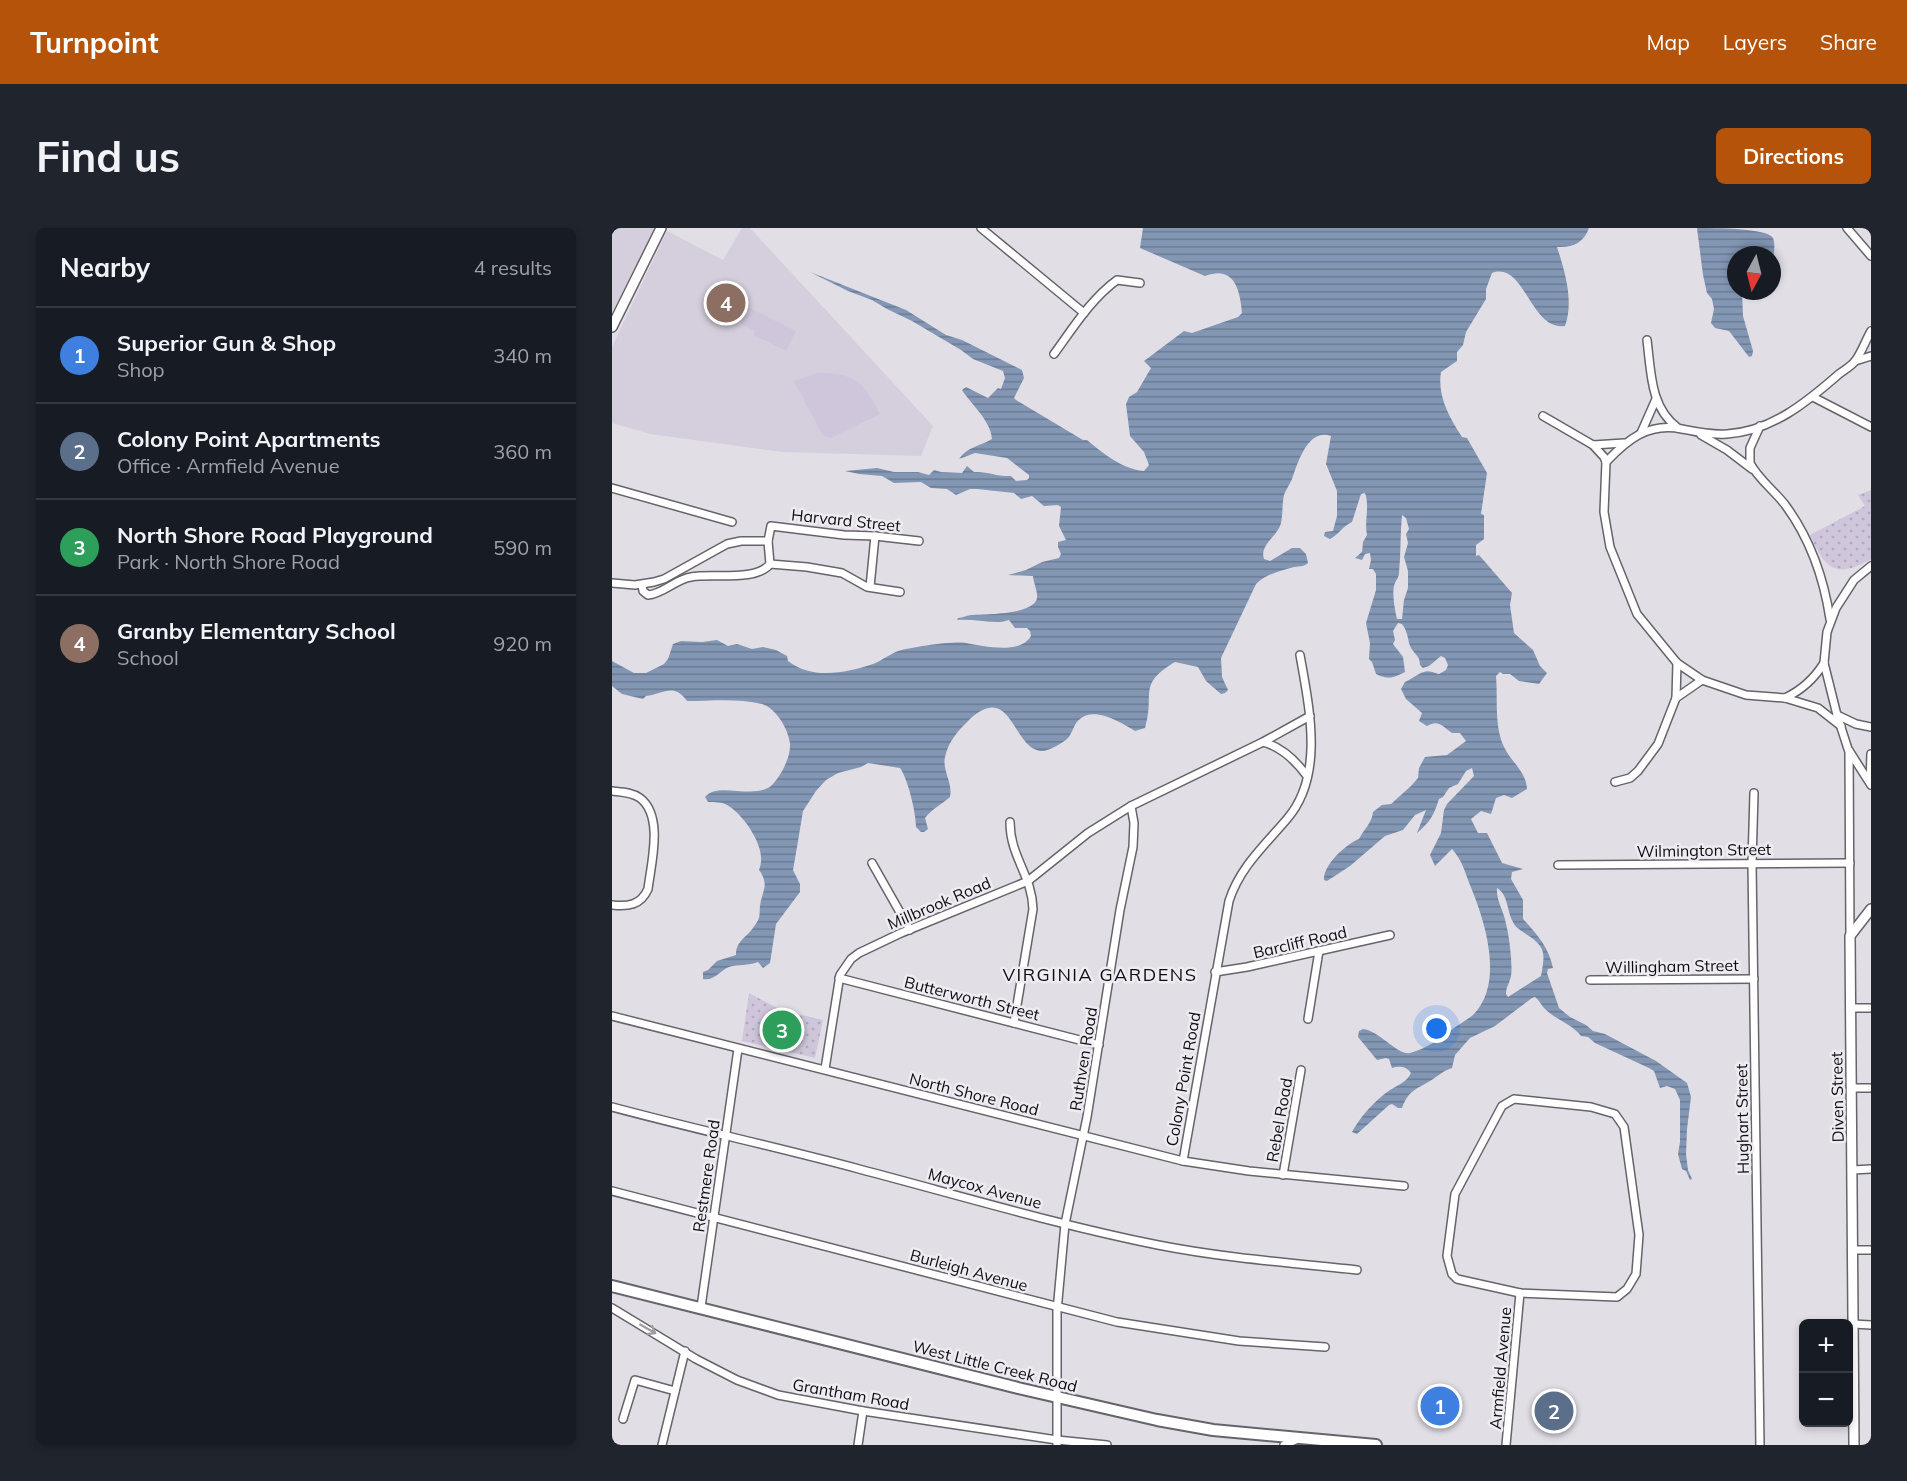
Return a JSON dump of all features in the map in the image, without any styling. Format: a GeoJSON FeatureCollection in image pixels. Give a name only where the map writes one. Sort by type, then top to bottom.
{"type":"FeatureCollection","features":[{"type":"Feature","properties":{"kind":"main road","name":"West Little Creek Road"},"geometry":{"type":"LineString","coordinates":[[612,1286],[1157,1420],[1213,1430],[1376,1445]]}},
{"type":"Feature","properties":{"kind":"street"},"geometry":{"type":"LineString","coordinates":[[612,327],[661,228]]}},
{"type":"Feature","properties":{"kind":"street"},"geometry":{"type":"LineString","coordinates":[[981,228],[1084,313]]}},
{"type":"Feature","properties":{"kind":"street"},"geometry":{"type":"LineString","coordinates":[[1847,228],[1871,256]]}},
{"type":"Feature","properties":{"kind":"street"},"geometry":{"type":"LineString","coordinates":[[1054,354],[1084,313],[1106,288],[1117,280],[1140,282]]}},
{"type":"Feature","properties":{"kind":"street"},"geometry":{"type":"LineString","coordinates":[[1606,462],[1624,443],[1641,433],[1656,429],[1679,428],[1694,432],[1731,434],[1760,426],[1792,412],[1855,361],[1871,331]]}},
{"type":"Feature","properties":{"kind":"street"},"geometry":{"type":"LineString","coordinates":[[1647,340],[1656,399],[1670,422],[1679,428]]}},
{"type":"Feature","properties":{"kind":"street"},"geometry":{"type":"LineString","coordinates":[[1855,361],[1871,356]]}},
{"type":"Feature","properties":{"kind":"street"},"geometry":{"type":"LineString","coordinates":[[1813,397],[1871,427]]}},
{"type":"Feature","properties":{"kind":"street"},"geometry":{"type":"LineString","coordinates":[[1641,433],[1656,399]]}},
{"type":"Feature","properties":{"kind":"street"},"geometry":{"type":"LineString","coordinates":[[1543,416],[1593,446],[1604,457],[1606,462],[1604,512],[1610,548],[1637,614],[1677,663],[1702,680],[1746,695],[1785,698],[1818,708],[1841,726]]}},
{"type":"Feature","properties":{"kind":"street"},"geometry":{"type":"LineString","coordinates":[[1754,470],[1749,456],[1750,448],[1760,426]]}},
{"type":"Feature","properties":{"kind":"street"},"geometry":{"type":"LineString","coordinates":[[1694,432],[1727,450],[1754,470],[1787,507],[1806,539],[1823,585],[1831,621]]}},
{"type":"Feature","properties":{"kind":"street"},"geometry":{"type":"LineString","coordinates":[[1593,446],[1624,443]]}},
{"type":"Feature","properties":{"kind":"street"},"geometry":{"type":"LineString","coordinates":[[612,488],[732,522]]}},
{"type":"Feature","properties":{"kind":"street","name":"Harvard Street"},"geometry":{"type":"LineString","coordinates":[[768,541],[771,526],[844,536],[875,536],[919,541]]}},
{"type":"Feature","properties":{"kind":"street"},"geometry":{"type":"LineString","coordinates":[[870,587],[875,536]]}},
{"type":"Feature","properties":{"kind":"street"},"geometry":{"type":"LineString","coordinates":[[612,583],[642,585],[664,579],[727,544],[741,541],[768,541],[770,564]]}},
{"type":"Feature","properties":{"kind":"street"},"geometry":{"type":"LineString","coordinates":[[642,585],[643,591],[648,595],[653,595],[673,583],[690,577],[746,574],[760,571],[770,564],[842,573],[870,587],[900,592]]}},
{"type":"Feature","properties":{"kind":"street"},"geometry":{"type":"LineString","coordinates":[[1871,567],[1854,580],[1842,596],[1827,632],[1824,663],[1848,749],[1871,785]]}},
{"type":"Feature","properties":{"kind":"street","name":"Colony Point Road"},"geometry":{"type":"LineString","coordinates":[[1183,1161],[1228,901],[1237,879],[1254,855],[1294,810],[1307,776],[1312,750],[1310,717],[1300,655]]}},
{"type":"Feature","properties":{"kind":"street"},"geometry":{"type":"LineString","coordinates":[[1615,782],[1630,778],[1638,771],[1658,744],[1676,698],[1677,663]]}},
{"type":"Feature","properties":{"kind":"street"},"geometry":{"type":"LineString","coordinates":[[1785,698],[1803,688],[1824,663]]}},
{"type":"Feature","properties":{"kind":"street"},"geometry":{"type":"LineString","coordinates":[[1676,698],[1702,680]]}},
{"type":"Feature","properties":{"kind":"street"},"geometry":{"type":"LineString","coordinates":[[1837,715],[1856,724],[1871,727]]}},
{"type":"Feature","properties":{"kind":"street"},"geometry":{"type":"LineString","coordinates":[[1131,806],[1310,717]]}},
{"type":"Feature","properties":{"kind":"street"},"geometry":{"type":"LineString","coordinates":[[1263,742],[1283,751],[1307,776]]}},
{"type":"Feature","properties":{"kind":"street","name":"Diven Street"},"geometry":{"type":"LineString","coordinates":[[1848,749],[1853,1319]]}},
{"type":"Feature","properties":{"kind":"street"},"geometry":{"type":"LineString","coordinates":[[1871,754],[1871,785]]}},
{"type":"Feature","properties":{"kind":"street"},"geometry":{"type":"LineString","coordinates":[[612,791],[636,796],[646,804],[652,820],[654,840],[648,889],[645,895],[629,905],[612,905]]}},
{"type":"Feature","properties":{"kind":"street","name":"Hughart Street"},"geometry":{"type":"LineString","coordinates":[[1754,793],[1752,862],[1760,1445]]}},
{"type":"Feature","properties":{"kind":"street","name":"Millbrook Road"},"geometry":{"type":"LineString","coordinates":[[839,978],[844,967],[860,953],[1028,881],[1088,833],[1131,806]]}},
{"type":"Feature","properties":{"kind":"street","name":"Ruthven Road"},"geometry":{"type":"LineString","coordinates":[[1058,1442],[1058,1306],[1065,1224],[1083,1136],[1120,910],[1133,847],[1134,822],[1131,806]]}},
{"type":"Feature","properties":{"kind":"street"},"geometry":{"type":"LineString","coordinates":[[1010,822],[1013,849],[1028,881],[1033,909],[1014,1023]]}},
{"type":"Feature","properties":{"kind":"street"},"geometry":{"type":"LineString","coordinates":[[872,863],[910,930]]}},
{"type":"Feature","properties":{"kind":"street","name":"Wilmington Street"},"geometry":{"type":"LineString","coordinates":[[1558,865],[1850,863]]}},
{"type":"Feature","properties":{"kind":"street"},"geometry":{"type":"LineString","coordinates":[[1850,936],[1871,909]]}},
{"type":"Feature","properties":{"kind":"street","name":"Barcliff Road"},"geometry":{"type":"LineString","coordinates":[[1215,972],[1390,935]]}},
{"type":"Feature","properties":{"kind":"street"},"geometry":{"type":"LineString","coordinates":[[1308,1019],[1319,951]]}},
{"type":"Feature","properties":{"kind":"street"},"geometry":{"type":"LineString","coordinates":[[825,1069],[839,978]]}},
{"type":"Feature","properties":{"kind":"street","name":"Butterworth Street"},"geometry":{"type":"LineString","coordinates":[[839,978],[1099,1045]]}},
{"type":"Feature","properties":{"kind":"street","name":"Willingham Street"},"geometry":{"type":"LineString","coordinates":[[1590,980],[1754,979]]}},
{"type":"Feature","properties":{"kind":"street"},"geometry":{"type":"LineString","coordinates":[[1851,1008],[1871,1008]]}},
{"type":"Feature","properties":{"kind":"street","name":"North Shore Road"},"geometry":{"type":"LineString","coordinates":[[612,1016],[1183,1161],[1218,1168],[1404,1186]]}},
{"type":"Feature","properties":{"kind":"street","name":"Restmere Road"},"geometry":{"type":"LineString","coordinates":[[701,1307],[738,1049]]}},
{"type":"Feature","properties":{"kind":"street","name":"Rebel Road"},"geometry":{"type":"LineString","coordinates":[[1282,1175],[1301,1070]]}},
{"type":"Feature","properties":{"kind":"street"},"geometry":{"type":"LineString","coordinates":[[1852,1089],[1871,1088]]}},
{"type":"Feature","properties":{"kind":"street"},"geometry":{"type":"LineString","coordinates":[[1514,1099],[1591,1107],[1615,1114],[1624,1127],[1637,1215],[1639,1235],[1636,1274],[1627,1289],[1617,1297],[1520,1293],[1457,1279],[1452,1274],[1447,1256],[1455,1194],[1502,1106],[1514,1099]]}},
{"type":"Feature","properties":{"kind":"street","name":"Maycox Avenue"},"geometry":{"type":"LineString","coordinates":[[612,1107],[1065,1224],[1160,1245],[1357,1270]]}},
{"type":"Feature","properties":{"kind":"street"},"geometry":{"type":"LineString","coordinates":[[1852,1170],[1871,1169]]}},
{"type":"Feature","properties":{"kind":"street","name":"Burleigh Avenue"},"geometry":{"type":"LineString","coordinates":[[612,1191],[1117,1322],[1239,1341],[1325,1347]]}},
{"type":"Feature","properties":{"kind":"street"},"geometry":{"type":"LineString","coordinates":[[1852,1250],[1871,1250]]}},
{"type":"Feature","properties":{"kind":"street","name":"Armfield Avenue"},"geometry":{"type":"LineString","coordinates":[[1506,1445],[1520,1293]]}},
{"type":"Feature","properties":{"kind":"street","name":"Grantham Road"},"geometry":{"type":"LineString","coordinates":[[612,1308],[736,1380],[778,1395],[1058,1442],[1107,1445]]}},
{"type":"Feature","properties":{"kind":"street"},"geometry":{"type":"LineString","coordinates":[[1853,1324],[1871,1325]]}},
{"type":"Feature","properties":{"kind":"street","name":"Diven Street"},"geometry":{"type":"LineString","coordinates":[[1853,1324],[1854,1445]]}},
{"type":"Feature","properties":{"kind":"street"},"geometry":{"type":"LineString","coordinates":[[662,1445],[685,1351]]}},
{"type":"Feature","properties":{"kind":"street"},"geometry":{"type":"LineString","coordinates":[[624,1419],[635,1380],[675,1391]]}},
{"type":"Feature","properties":{"kind":"street"},"geometry":{"type":"LineString","coordinates":[[858,1445],[863,1411]]}},
{"type":"Feature","properties":{"kind":"street"},"geometry":{"type":"LineString","coordinates":[[1284,1445],[1301,1438]]}},
{"type":"Feature","properties":{"kind":"shaded area"},"geometry":{"type":"Polygon","coordinates":[[[612,228],[654,228],[612,313],[612,228]]]}},
{"type":"Feature","properties":{"kind":"shaded area"},"geometry":{"type":"Polygon","coordinates":[[[742,228],[750,228],[933,426],[921,456],[783,452],[650,434],[612,423],[612,347],[667,231],[723,260],[742,228]]]}},
{"type":"Feature","properties":{"kind":"shaded area"},"geometry":{"type":"Polygon","coordinates":[[[748,307],[796,331],[786,351],[753,335],[755,331],[740,324],[748,307]]]}},
{"type":"Feature","properties":{"kind":"shaded area"},"geometry":{"type":"Polygon","coordinates":[[[818,373],[841,375],[857,382],[863,387],[880,414],[831,438],[823,436],[794,381],[818,373]]]}},
{"type":"Feature","properties":{"kind":"shaded area"},"geometry":{"type":"Polygon","coordinates":[[[1871,490],[1871,559],[1848,569],[1833,567],[1826,563],[1810,535],[1865,506],[1858,495],[1871,490]]]}},
{"type":"Feature","properties":{"kind":"shaded area"},"geometry":{"type":"Polygon","coordinates":[[[749,993],[781,1010],[823,1020],[815,1058],[742,1041],[749,993]]]}},
{"type":"Feature","properties":{"kind":"water"},"geometry":{"type":"Polygon","coordinates":[[[1143,228],[1589,228],[1577,244],[1557,247],[1569,297],[1565,326],[1553,325],[1543,318],[1512,277],[1503,272],[1492,273],[1486,289],[1486,299],[1466,332],[1463,345],[1457,352],[1457,361],[1441,372],[1442,397],[1449,414],[1462,437],[1467,438],[1487,473],[1481,514],[1484,515],[1484,539],[1476,545],[1476,556],[1479,555],[1512,593],[1510,605],[1514,633],[1533,650],[1540,666],[1547,673],[1539,684],[1519,681],[1510,674],[1500,672],[1496,676],[1501,739],[1524,777],[1527,789],[1512,798],[1504,795],[1496,798],[1491,814],[1481,811],[1471,819],[1478,833],[1487,833],[1502,863],[1523,869],[1512,872],[1511,879],[1523,900],[1523,919],[1549,954],[1553,968],[1548,969],[1547,973],[1559,1008],[1593,1031],[1605,1034],[1656,1061],[1687,1083],[1691,1097],[1686,1154],[1692,1179],[1690,1180],[1686,1171],[1682,1169],[1678,1154],[1680,1100],[1675,1089],[1667,1086],[1660,1088],[1654,1071],[1595,1043],[1588,1037],[1581,1036],[1573,1028],[1549,1013],[1535,997],[1495,1026],[1470,1038],[1455,1055],[1452,1068],[1413,1091],[1402,1108],[1389,1105],[1357,1134],[1352,1132],[1373,1104],[1405,1081],[1411,1073],[1402,1067],[1392,1068],[1389,1059],[1377,1060],[1358,1037],[1359,1031],[1363,1029],[1376,1034],[1405,1053],[1421,1049],[1473,1015],[1483,1002],[1490,969],[1486,934],[1461,862],[1452,849],[1435,866],[1430,855],[1441,833],[1444,810],[1474,776],[1472,768],[1466,771],[1458,784],[1449,788],[1439,799],[1431,818],[1417,833],[1426,810],[1415,815],[1403,830],[1385,836],[1350,866],[1327,881],[1324,880],[1331,862],[1348,845],[1359,839],[1373,812],[1382,805],[1391,804],[1418,778],[1419,768],[1425,757],[1447,755],[1466,741],[1460,733],[1452,733],[1435,723],[1427,726],[1419,721],[1422,713],[1406,699],[1401,689],[1405,682],[1422,673],[1427,671],[1439,674],[1446,670],[1448,665],[1445,658],[1441,656],[1423,668],[1411,648],[1404,627],[1398,623],[1393,631],[1395,640],[1393,644],[1403,657],[1405,672],[1391,678],[1380,676],[1376,674],[1369,659],[1370,643],[1366,623],[1376,590],[1376,574],[1373,569],[1369,569],[1370,553],[1365,554],[1362,560],[1355,558],[1362,552],[1363,542],[1367,535],[1366,498],[1365,493],[1361,494],[1352,522],[1330,539],[1324,536],[1325,532],[1333,531],[1337,516],[1337,491],[1326,464],[1331,436],[1316,437],[1305,448],[1284,495],[1279,528],[1266,545],[1263,554],[1264,559],[1270,561],[1292,548],[1300,548],[1306,554],[1308,563],[1274,573],[1256,584],[1221,658],[1222,677],[1228,690],[1225,693],[1221,694],[1206,681],[1198,667],[1175,662],[1155,677],[1151,684],[1145,728],[1135,731],[1108,717],[1086,715],[1078,721],[1066,740],[1044,751],[1034,749],[1025,742],[1004,713],[995,708],[984,709],[966,723],[954,736],[949,746],[944,762],[951,792],[950,797],[925,818],[928,829],[924,832],[916,827],[911,796],[900,768],[868,763],[838,773],[826,780],[803,811],[793,870],[800,884],[800,892],[776,924],[770,963],[763,968],[758,962],[733,966],[711,979],[703,979],[703,972],[717,961],[736,955],[740,943],[758,919],[765,884],[759,870],[761,854],[759,846],[750,829],[733,809],[723,803],[708,802],[705,797],[718,790],[754,791],[771,786],[787,761],[790,749],[789,738],[777,715],[762,704],[734,700],[687,701],[678,692],[673,691],[646,696],[643,699],[622,694],[612,686],[612,661],[634,673],[646,673],[664,664],[673,644],[681,641],[717,640],[728,646],[737,644],[752,649],[763,647],[776,650],[787,656],[788,661],[797,667],[818,673],[829,673],[876,663],[898,651],[932,645],[966,643],[1001,648],[1019,646],[1031,636],[1030,631],[1027,628],[1015,628],[1009,620],[998,622],[957,620],[970,615],[1019,611],[1034,604],[1037,596],[1033,576],[1008,575],[1059,558],[1061,554],[1058,542],[1066,540],[1059,526],[1061,507],[1058,505],[1044,506],[1032,496],[1021,499],[1014,493],[977,489],[970,489],[956,495],[947,489],[931,488],[921,482],[894,483],[882,476],[845,471],[877,468],[929,475],[934,470],[962,473],[967,466],[974,472],[1011,476],[1016,481],[1029,478],[1029,475],[1007,458],[975,453],[959,459],[970,449],[992,439],[984,419],[962,390],[966,387],[988,398],[998,388],[1001,389],[1005,378],[1003,371],[973,359],[912,321],[872,300],[810,272],[906,310],[946,335],[962,340],[1022,370],[1024,378],[1014,398],[1016,400],[1083,440],[1087,440],[1121,464],[1144,471],[1149,465],[1144,452],[1130,436],[1126,404],[1129,397],[1137,392],[1151,368],[1144,361],[1184,331],[1192,333],[1238,317],[1242,313],[1237,288],[1229,277],[1215,273],[1205,276],[1140,248],[1143,228]],[[1402,515],[1399,575],[1393,589],[1397,619],[1402,619],[1408,588],[1408,571],[1404,557],[1408,543],[1406,534],[1409,529],[1406,518],[1402,515]],[[1497,888],[1510,950],[1511,971],[1506,991],[1508,997],[1541,976],[1543,954],[1540,945],[1515,925],[1505,899],[1497,888]]]}},
{"type":"Feature","properties":{"kind":"water"},"geometry":{"type":"Polygon","coordinates":[[[1697,228],[1751,230],[1773,238],[1774,246],[1727,246],[1727,300],[1742,300],[1743,316],[1753,351],[1752,356],[1749,357],[1729,331],[1715,328],[1711,323],[1714,309],[1703,275],[1697,228]]]}},
{"type":"Feature","properties":{"kind":"place","name":"Granby Elementary School"},"geometry":{"type":"Point","coordinates":[726,303]}},
{"type":"Feature","properties":{"kind":"place","name":"North Shore Road Playground"},"geometry":{"type":"Point","coordinates":[782,1030]}},
{"type":"Feature","properties":{"kind":"place","name":"Superior Gun & Shop"},"geometry":{"type":"Point","coordinates":[1440,1406]}},
{"type":"Feature","properties":{"kind":"place","name":"Colony Point Apartments"},"geometry":{"type":"Point","coordinates":[1554,1411]}},
{"type":"Feature","properties":{"kind":"district","name":"VIRGINIA GARDENS"},"geometry":{"type":"Point","coordinates":[1100,974]}}]}
